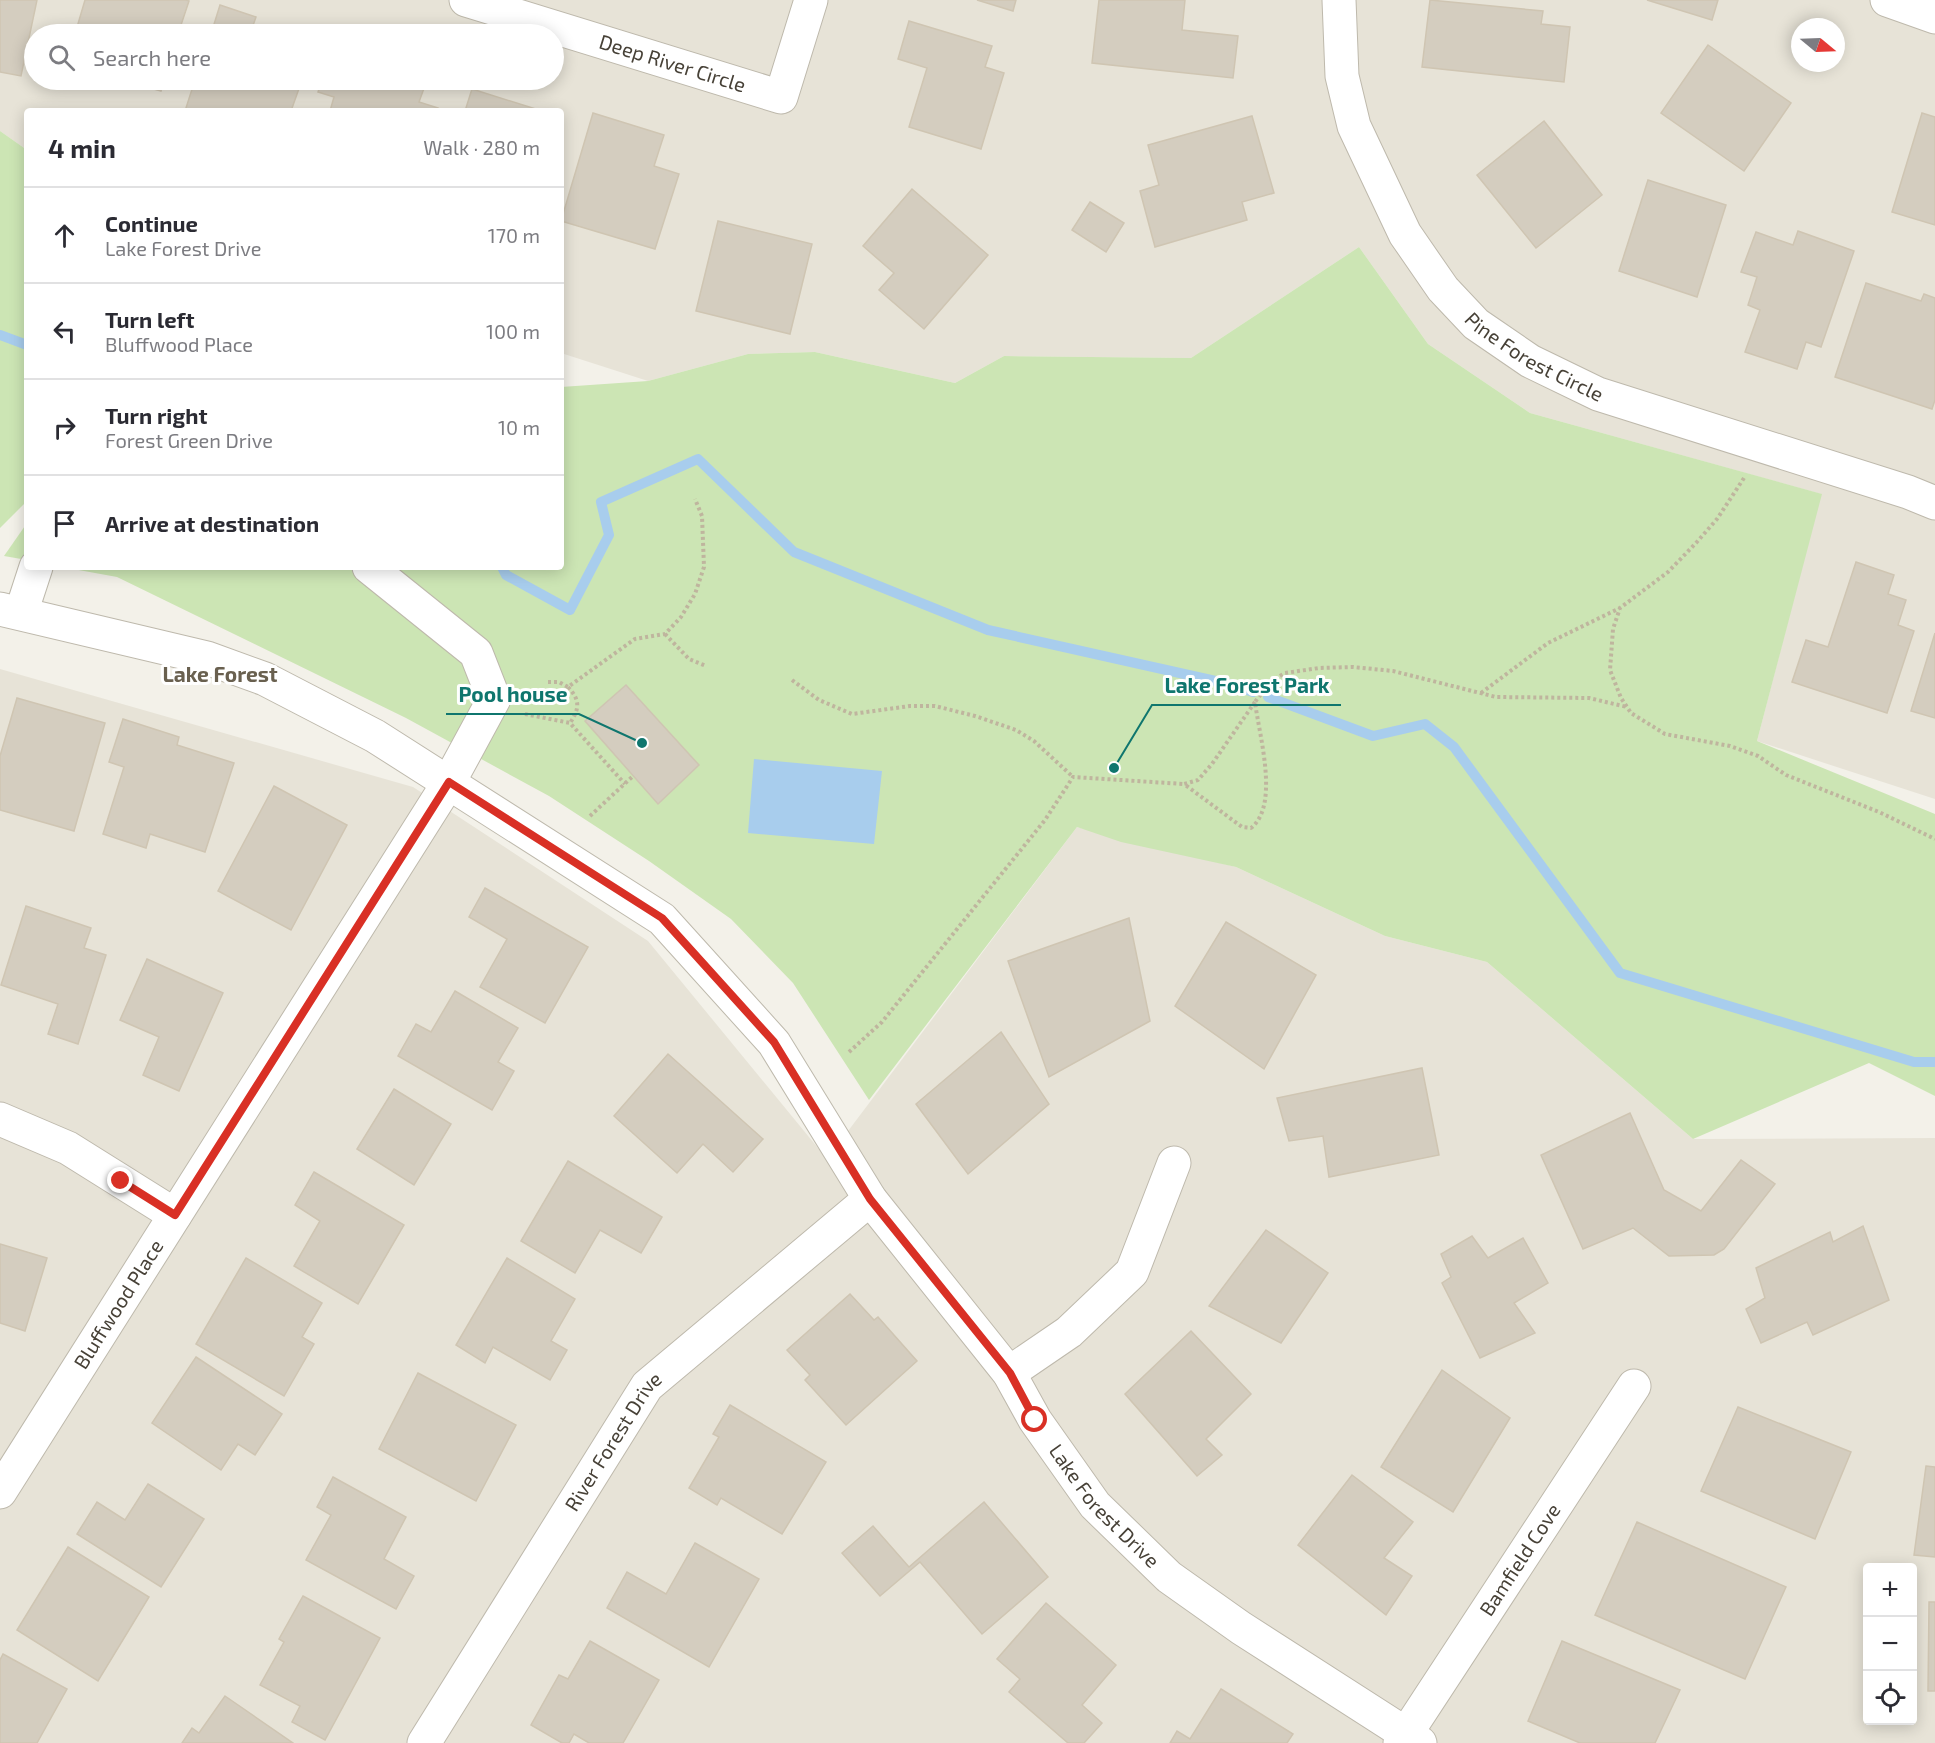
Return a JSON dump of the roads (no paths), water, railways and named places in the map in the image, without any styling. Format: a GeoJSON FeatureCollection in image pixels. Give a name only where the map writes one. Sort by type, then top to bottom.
{"type":"FeatureCollection","features":[{"type":"Feature","properties":{"kind":"street","name":"Deep River Circle"},"geometry":{"type":"LineString","coordinates":[[466,0],[544,24]]}},
{"type":"Feature","properties":{"kind":"street","name":"Deep River Circle"},"geometry":{"type":"LineString","coordinates":[[564,30],[781,97],[811,0]]}},
{"type":"Feature","properties":{"kind":"street","name":"Pine Forest Circle"},"geometry":{"type":"LineString","coordinates":[[1339,0],[1342,76],[1354,126],[1405,234],[1443,289],[1476,324],[1530,361],[1598,394],[1908,492],[1935,503]]}},
{"type":"Feature","properties":{"kind":"street"},"geometry":{"type":"LineString","coordinates":[[1887,0],[1935,17]]}},
{"type":"Feature","properties":{"kind":"street"},"geometry":{"type":"LineString","coordinates":[[11,611],[34,570]]}},
{"type":"Feature","properties":{"kind":"street","name":"Bluffwood Place"},"geometry":{"type":"LineString","coordinates":[[0,1491],[449,782],[494,699],[477,653],[373,570]]}},
{"type":"Feature","properties":{"kind":"street","name":"Lake Forest Drive"},"geometry":{"type":"LineString","coordinates":[[11,611],[207,658],[265,679],[375,736],[662,918],[774,1042],[870,1199],[1010,1373],[1035,1420],[1095,1505],[1120,1532],[1178,1583],[1409,1740]]}},
{"type":"Feature","properties":{"kind":"street"},"geometry":{"type":"LineString","coordinates":[[0,1119],[68,1148],[175,1215]]}},
{"type":"Feature","properties":{"kind":"street"},"geometry":{"type":"LineString","coordinates":[[1010,1373],[1069,1332],[1132,1272],[1174,1163]]}},
{"type":"Feature","properties":{"kind":"street","name":"River Forest Drive"},"geometry":{"type":"LineString","coordinates":[[424,1743],[647,1386],[870,1199]]}},
{"type":"Feature","properties":{"kind":"street","name":"Bamfield Cove"},"geometry":{"type":"LineString","coordinates":[[1409,1740],[1634,1386]]}},
{"type":"Feature","properties":{"kind":"water"},"geometry":{"type":"Polygon","coordinates":[[[754,759],[882,771],[874,844],[748,833],[754,759]]]}},
{"type":"Feature","properties":{"kind":"waterway"},"geometry":{"type":"LineString","coordinates":[[0,335],[24,344]]}},
{"type":"Feature","properties":{"kind":"waterway"},"geometry":{"type":"LineString","coordinates":[[504,570],[506,575],[570,610],[609,535],[601,502],[698,459],[794,552],[988,630],[1229,684],[1253,692]]}},
{"type":"Feature","properties":{"kind":"waterway"},"geometry":{"type":"LineString","coordinates":[[1268,697],[1373,736],[1425,724],[1454,747],[1620,973],[1914,1062],[1935,1062]]}},
{"type":"Feature","properties":{"kind":"place","name":"Pool house"},"geometry":{"type":"Point","coordinates":[642,743]}},
{"type":"Feature","properties":{"kind":"place","name":"Lake Forest Park"},"geometry":{"type":"Point","coordinates":[1114,768]}},
{"type":"Feature","properties":{"kind":"district","name":"Lake Forest"},"geometry":{"type":"Point","coordinates":[220,675]}}]}
